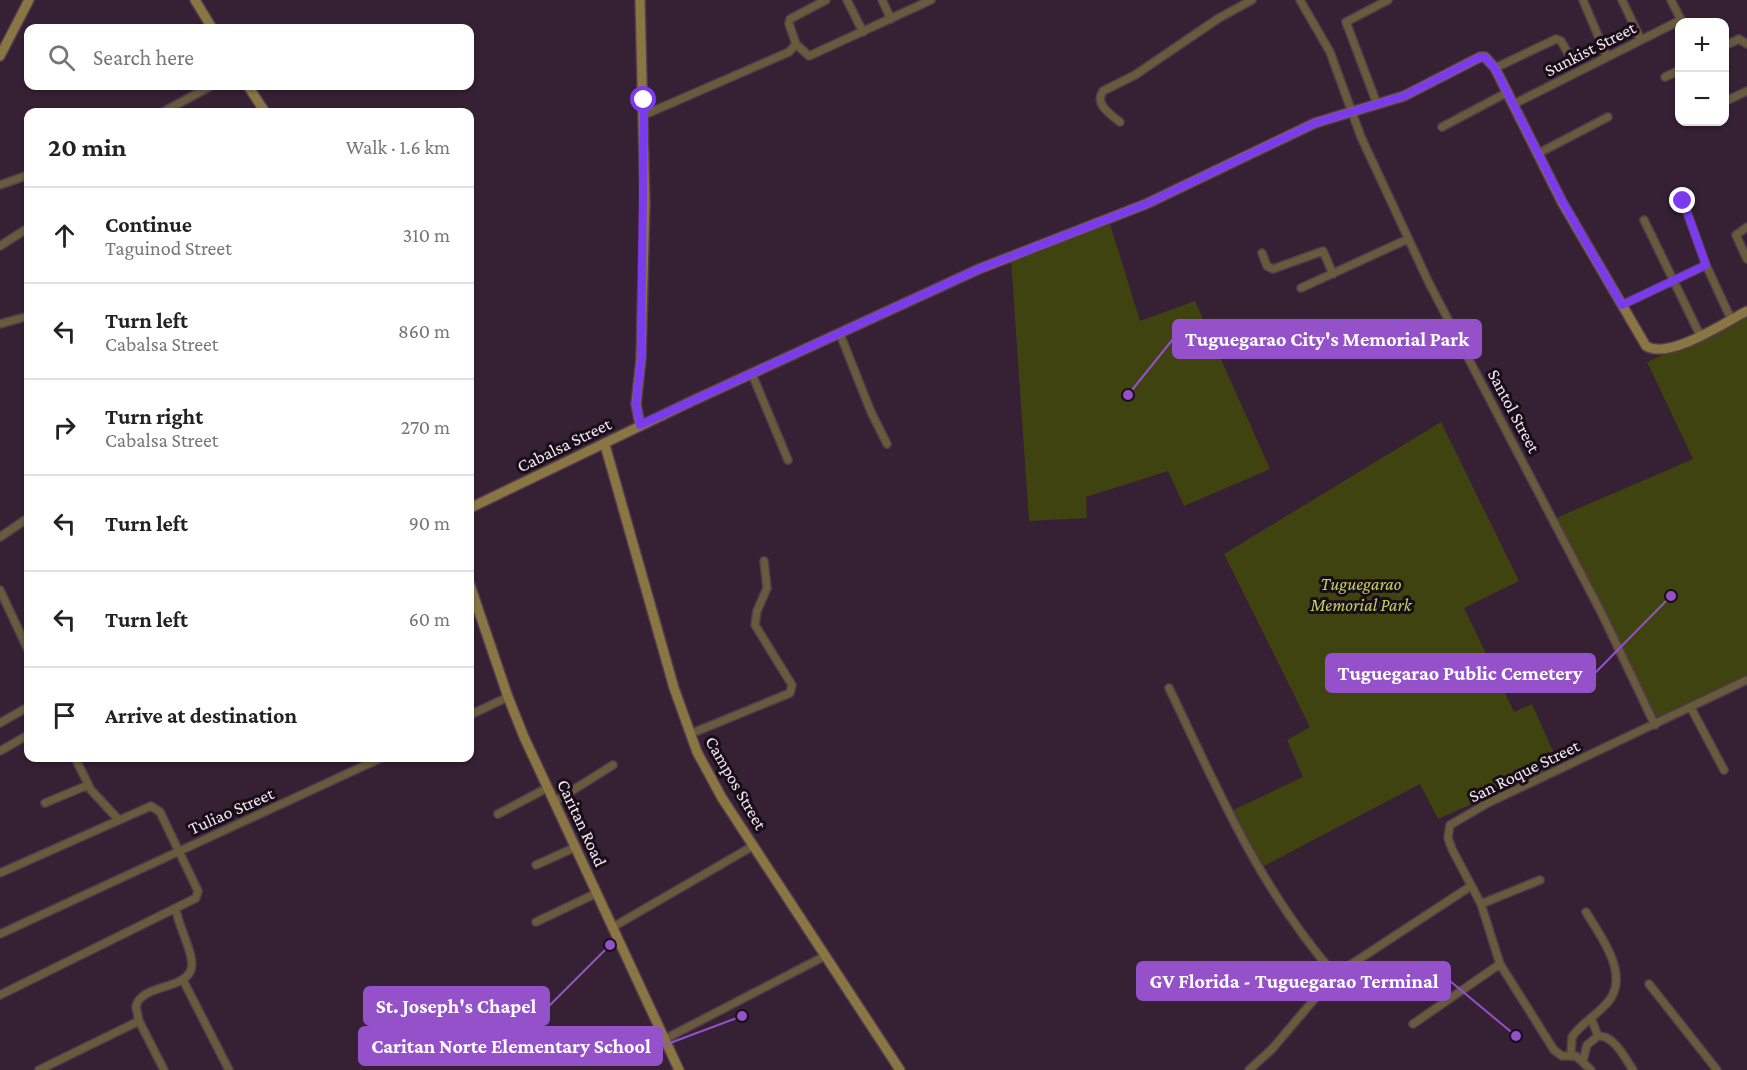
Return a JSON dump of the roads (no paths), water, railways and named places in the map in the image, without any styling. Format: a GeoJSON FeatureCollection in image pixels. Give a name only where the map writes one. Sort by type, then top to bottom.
{"type":"FeatureCollection","features":[{"type":"Feature","properties":{"kind":"street"},"geometry":{"type":"LineString","coordinates":[[0,56],[29,0]]}},
{"type":"Feature","properties":{"kind":"street"},"geometry":{"type":"LineString","coordinates":[[195,0],[210,24]]}},
{"type":"Feature","properties":{"kind":"street"},"geometry":{"type":"LineString","coordinates":[[640,0],[644,114],[641,359],[636,404],[640,425]]}},
{"type":"Feature","properties":{"kind":"street"},"geometry":{"type":"LineString","coordinates":[[826,0],[790,19],[789,24],[796,44],[808,56],[931,0]]}},
{"type":"Feature","properties":{"kind":"street"},"geometry":{"type":"LineString","coordinates":[[847,0],[864,32]]}},
{"type":"Feature","properties":{"kind":"street"},"geometry":{"type":"LineString","coordinates":[[882,0],[891,19]]}},
{"type":"Feature","properties":{"kind":"street"},"geometry":{"type":"LineString","coordinates":[[1120,122],[1101,104],[1100,94],[1103,91],[1135,75],[1218,18],[1252,0]]}},
{"type":"Feature","properties":{"kind":"street","name":"Santol Street"},"geometry":{"type":"LineString","coordinates":[[1300,0],[1330,52],[1351,110],[1408,239],[1602,614],[1655,725]]}},
{"type":"Feature","properties":{"kind":"street"},"geometry":{"type":"LineString","coordinates":[[1377,104],[1346,22],[1388,0]]}},
{"type":"Feature","properties":{"kind":"street"},"geometry":{"type":"LineString","coordinates":[[1583,0],[1607,57]]}},
{"type":"Feature","properties":{"kind":"street"},"geometry":{"type":"LineString","coordinates":[[1622,0],[1641,40]]}},
{"type":"Feature","properties":{"kind":"street","name":"Sunkist Street"},"geometry":{"type":"LineString","coordinates":[[1514,104],[1681,20],[1671,0]]}},
{"type":"Feature","properties":{"kind":"street"},"geometry":{"type":"LineString","coordinates":[[1569,55],[1561,41],[1556,39],[1495,68],[1537,154],[1640,339],[1652,350],[1666,350],[1747,311]]}},
{"type":"Feature","properties":{"kind":"street"},"geometry":{"type":"LineString","coordinates":[[1729,44],[1739,39],[1747,44]]}},
{"type":"Feature","properties":{"kind":"street"},"geometry":{"type":"LineString","coordinates":[[644,114],[789,52],[796,44]]}},
{"type":"Feature","properties":{"kind":"street","name":"Cabalsa Street"},"geometry":{"type":"LineString","coordinates":[[474,506],[605,445],[640,425],[979,269],[1146,204],[1293,132],[1351,110],[1377,104],[1419,89],[1474,59],[1485,57],[1495,68]]}},
{"type":"Feature","properties":{"kind":"street"},"geometry":{"type":"LineString","coordinates":[[1665,77],[1676,72]]}},
{"type":"Feature","properties":{"kind":"street"},"geometry":{"type":"LineString","coordinates":[[170,108],[204,90]]}},
{"type":"Feature","properties":{"kind":"street"},"geometry":{"type":"LineString","coordinates":[[251,90],[263,108]]}},
{"type":"Feature","properties":{"kind":"street"},"geometry":{"type":"LineString","coordinates":[[1729,100],[1747,91]]}},
{"type":"Feature","properties":{"kind":"street"},"geometry":{"type":"LineString","coordinates":[[1442,127],[1508,92]]}},
{"type":"Feature","properties":{"kind":"street"},"geometry":{"type":"LineString","coordinates":[[1537,154],[1608,117]]}},
{"type":"Feature","properties":{"kind":"street"},"geometry":{"type":"LineString","coordinates":[[0,185],[24,176]]}},
{"type":"Feature","properties":{"kind":"street"},"geometry":{"type":"LineString","coordinates":[[1683,201],[1706,265],[1731,319]]}},
{"type":"Feature","properties":{"kind":"street"},"geometry":{"type":"LineString","coordinates":[[1644,220],[1700,335]]}},
{"type":"Feature","properties":{"kind":"street"},"geometry":{"type":"LineString","coordinates":[[1747,227],[1736,235],[1747,259]]}},
{"type":"Feature","properties":{"kind":"street"},"geometry":{"type":"LineString","coordinates":[[0,246],[24,231]]}},
{"type":"Feature","properties":{"kind":"street"},"geometry":{"type":"LineString","coordinates":[[1301,288],[1408,239]]}},
{"type":"Feature","properties":{"kind":"street"},"geometry":{"type":"LineString","coordinates":[[1263,253],[1267,266],[1273,269],[1323,251],[1333,274]]}},
{"type":"Feature","properties":{"kind":"street"},"geometry":{"type":"LineString","coordinates":[[1622,305],[1706,265]]}},
{"type":"Feature","properties":{"kind":"street"},"geometry":{"type":"LineString","coordinates":[[0,324],[24,317]]}},
{"type":"Feature","properties":{"kind":"street"},"geometry":{"type":"LineString","coordinates":[[840,334],[871,412],[887,444]]}},
{"type":"Feature","properties":{"kind":"street"},"geometry":{"type":"LineString","coordinates":[[752,374],[788,460]]}},
{"type":"Feature","properties":{"kind":"street","name":"Campos Street"},"geometry":{"type":"LineString","coordinates":[[605,445],[674,688],[706,771],[900,1070]]}},
{"type":"Feature","properties":{"kind":"street"},"geometry":{"type":"LineString","coordinates":[[0,537],[24,521]]}},
{"type":"Feature","properties":{"kind":"street"},"geometry":{"type":"LineString","coordinates":[[690,734],[790,693],[792,685],[755,625],[757,612],[767,588],[765,561]]}},
{"type":"Feature","properties":{"kind":"street"},"geometry":{"type":"LineString","coordinates":[[0,590],[24,641]]}},
{"type":"Feature","properties":{"kind":"street","name":"Caritan Road"},"geometry":{"type":"LineString","coordinates":[[474,597],[508,697],[554,802],[679,1070]]}},
{"type":"Feature","properties":{"kind":"street","name":"San Roque Street"},"geometry":{"type":"LineString","coordinates":[[1583,1061],[1571,1055],[1562,1056],[1554,1050],[1500,964],[1481,904],[1448,838],[1450,825],[1455,820],[1747,680]]}},
{"type":"Feature","properties":{"kind":"street"},"geometry":{"type":"LineString","coordinates":[[1169,688],[1231,818],[1267,885],[1298,930],[1335,975]]}},
{"type":"Feature","properties":{"kind":"street"},"geometry":{"type":"LineString","coordinates":[[474,713],[508,697]]}},
{"type":"Feature","properties":{"kind":"street"},"geometry":{"type":"LineString","coordinates":[[1691,708],[1724,770]]}},
{"type":"Feature","properties":{"kind":"street"},"geometry":{"type":"LineString","coordinates":[[0,723],[24,709]]}},
{"type":"Feature","properties":{"kind":"street"},"geometry":{"type":"LineString","coordinates":[[0,751],[24,737]]}},
{"type":"Feature","properties":{"kind":"street"},"geometry":{"type":"LineString","coordinates":[[77,762],[88,785],[118,819]]}},
{"type":"Feature","properties":{"kind":"street","name":"Tuliao Street"},"geometry":{"type":"LineString","coordinates":[[0,934],[372,762]]}},
{"type":"Feature","properties":{"kind":"street"},"geometry":{"type":"LineString","coordinates":[[554,802],[613,765]]}},
{"type":"Feature","properties":{"kind":"street"},"geometry":{"type":"LineString","coordinates":[[45,803],[88,785]]}},
{"type":"Feature","properties":{"kind":"street"},"geometry":{"type":"LineString","coordinates":[[498,814],[548,788]]}},
{"type":"Feature","properties":{"kind":"street"},"geometry":{"type":"LineString","coordinates":[[0,873],[151,806],[160,812],[198,891],[196,898],[0,995]]}},
{"type":"Feature","properties":{"kind":"street"},"geometry":{"type":"LineString","coordinates":[[613,927],[753,846]]}},
{"type":"Feature","properties":{"kind":"street"},"geometry":{"type":"LineString","coordinates":[[536,865],[576,848]]}},
{"type":"Feature","properties":{"kind":"street"},"geometry":{"type":"LineString","coordinates":[[1481,904],[1540,880]]}},
{"type":"Feature","properties":{"kind":"street"},"geometry":{"type":"LineString","coordinates":[[1249,1070],[1272,1049],[1335,975],[1471,886]]}},
{"type":"Feature","properties":{"kind":"street"},"geometry":{"type":"LineString","coordinates":[[536,922],[597,893]]}},
{"type":"Feature","properties":{"kind":"street"},"geometry":{"type":"LineString","coordinates":[[164,1070],[140,1022],[136,1007],[139,999],[183,980],[190,972],[192,962],[176,908]]}},
{"type":"Feature","properties":{"kind":"street"},"geometry":{"type":"LineString","coordinates":[[1571,1055],[1572,1037],[1612,997],[1616,977],[1610,955],[1586,912]]}},
{"type":"Feature","properties":{"kind":"street"},"geometry":{"type":"LineString","coordinates":[[665,1039],[825,956]]}},
{"type":"Feature","properties":{"kind":"street"},"geometry":{"type":"LineString","coordinates":[[1413,1024],[1500,964]]}},
{"type":"Feature","properties":{"kind":"street"},"geometry":{"type":"LineString","coordinates":[[183,980],[228,1070]]}},
{"type":"Feature","properties":{"kind":"street"},"geometry":{"type":"LineString","coordinates":[[1649,984],[1717,1070]]}},
{"type":"Feature","properties":{"kind":"street"},"geometry":{"type":"LineString","coordinates":[[1591,1018],[1598,1036]]}},
{"type":"Feature","properties":{"kind":"street"},"geometry":{"type":"LineString","coordinates":[[39,1070],[140,1022]]}},
{"type":"Feature","properties":{"kind":"street"},"geometry":{"type":"LineString","coordinates":[[1591,1070],[1583,1061],[1587,1045],[1598,1036]]}},
{"type":"Feature","properties":{"kind":"street"},"geometry":{"type":"LineString","coordinates":[[1598,1036],[1608,1038],[1633,1070]]}},
{"type":"Feature","properties":{"kind":"place","name":"Tuguegarao City's Memorial Park"},"geometry":{"type":"Point","coordinates":[1128,395]}},
{"type":"Feature","properties":{"kind":"place","name":"Tuguegarao Public Cemetery"},"geometry":{"type":"Point","coordinates":[1671,596]}},
{"type":"Feature","properties":{"kind":"place","name":"St. Joseph's Chapel"},"geometry":{"type":"Point","coordinates":[610,945]}},
{"type":"Feature","properties":{"kind":"place","name":"Caritan Norte Elementary School"},"geometry":{"type":"Point","coordinates":[742,1016]}},
{"type":"Feature","properties":{"kind":"place","name":"GV Florida - Tuguegarao Terminal"},"geometry":{"type":"Point","coordinates":[1516,1036]}},
{"type":"Feature","properties":{"kind":"park label","name":"Tuguegarao Memorial Park"},"geometry":{"type":"Point","coordinates":[1361,594]}}]}
